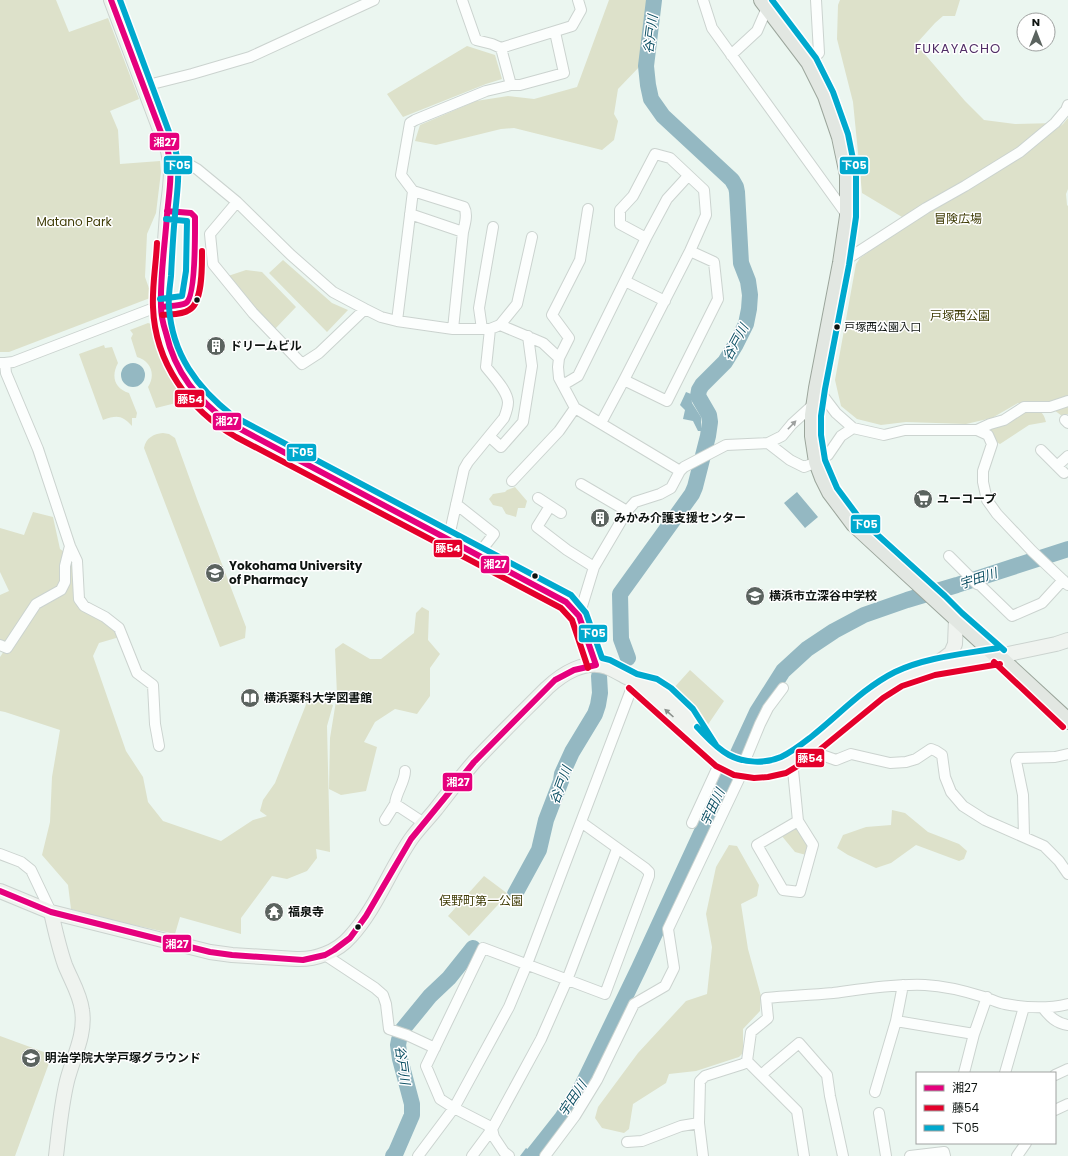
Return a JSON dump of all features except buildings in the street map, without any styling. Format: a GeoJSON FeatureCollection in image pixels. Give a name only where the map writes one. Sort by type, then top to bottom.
{"type":"FeatureCollection","features":[{"type":"Feature","properties":{"kind":"main road"},"geometry":{"type":"LineString","coordinates":[[111,0],[171,162],[172,169],[167,211],[161,306],[165,333],[176,364],[189,386],[208,407],[229,423],[566,602],[579,616],[584,626],[596,665]]}},
{"type":"Feature","properties":{"kind":"main road"},"geometry":{"type":"LineString","coordinates":[[765,4],[809,62],[826,96],[840,137],[848,175],[848,216],[841,263],[814,404],[813,436],[816,462],[830,492],[854,524],[1068,721]]}},
{"type":"Feature","properties":{"kind":"main road"},"geometry":{"type":"LineString","coordinates":[[933,667],[951,653],[954,644],[956,619]]}},
{"type":"Feature","properties":{"kind":"main road"},"geometry":{"type":"LineString","coordinates":[[0,891],[51,912],[217,953],[303,960],[334,950],[350,938],[366,916],[411,839],[424,823],[474,762],[556,680],[568,672],[582,667],[596,665],[607,667],[634,682],[709,749],[731,764],[754,770],[767,769],[783,765],[801,755],[831,732],[878,691],[899,679],[933,667],[998,656],[1056,644],[1068,640]]}},
{"type":"Feature","properties":{"kind":"main road"},"geometry":{"type":"LineString","coordinates":[[51,912],[59,947],[79,996],[83,1022],[81,1036],[67,1079],[56,1156]]}},
{"type":"Feature","properties":{"kind":"street"},"geometry":{"type":"LineString","coordinates":[[144,86],[250,57],[374,0]]}},
{"type":"Feature","properties":{"kind":"street"},"geometry":{"type":"LineString","coordinates":[[462,0],[476,40],[501,48],[572,26],[581,10],[578,0]]}},
{"type":"Feature","properties":{"kind":"street"},"geometry":{"type":"LineString","coordinates":[[703,0],[712,28],[848,216]]}},
{"type":"Feature","properties":{"kind":"street"},"geometry":{"type":"LineString","coordinates":[[809,62],[819,53],[816,0]]}},
{"type":"Feature","properties":{"kind":"street"},"geometry":{"type":"LineString","coordinates":[[731,56],[757,31],[765,4]]}},
{"type":"Feature","properties":{"kind":"street"},"geometry":{"type":"LineString","coordinates":[[453,330],[466,210],[464,207],[413,191],[401,175],[410,123],[486,91],[511,85],[520,85],[564,73],[554,32]]}},
{"type":"Feature","properties":{"kind":"street"},"geometry":{"type":"LineString","coordinates":[[501,48],[511,85]]}},
{"type":"Feature","properties":{"kind":"street"},"geometry":{"type":"LineString","coordinates":[[841,263],[926,208],[1020,152],[1055,123],[1066,110],[1068,105]]}},
{"type":"Feature","properties":{"kind":"street"},"geometry":{"type":"LineString","coordinates":[[601,423],[690,251],[706,215],[704,190],[670,158],[655,154],[633,196],[620,210],[620,224],[646,238]]}},
{"type":"Feature","properties":{"kind":"street"},"geometry":{"type":"LineString","coordinates":[[171,162],[188,164],[197,169],[236,202],[290,255],[333,292],[381,317],[398,321],[453,330],[486,329],[500,325],[517,304],[532,236]]}},
{"type":"Feature","properties":{"kind":"street"},"geometry":{"type":"LineString","coordinates":[[563,385],[578,376],[646,238],[667,199],[688,176]]}},
{"type":"Feature","properties":{"kind":"street"},"geometry":{"type":"LineString","coordinates":[[398,321],[413,191]]}},
{"type":"Feature","properties":{"kind":"street"},"geometry":{"type":"LineString","coordinates":[[236,202],[210,234],[213,264],[253,312],[302,364],[319,353],[365,309]]}},
{"type":"Feature","properties":{"kind":"street"},"geometry":{"type":"LineString","coordinates":[[588,209],[580,260],[552,315],[569,338],[559,358],[559,378],[575,408],[680,471]]}},
{"type":"Feature","properties":{"kind":"street"},"geometry":{"type":"LineString","coordinates":[[410,214],[463,232]]}},
{"type":"Feature","properties":{"kind":"street"},"geometry":{"type":"LineString","coordinates":[[448,540],[464,469],[504,418],[508,402],[506,393],[486,367],[486,329],[479,308],[493,227]]}},
{"type":"Feature","properties":{"kind":"street"},"geometry":{"type":"LineString","coordinates":[[624,380],[667,401],[718,299],[714,262],[690,251]]}},
{"type":"Feature","properties":{"kind":"street"},"geometry":{"type":"LineString","coordinates":[[625,281],[664,301]]}},
{"type":"Feature","properties":{"kind":"street"},"geometry":{"type":"LineString","coordinates":[[159,746],[155,724],[153,685],[137,673],[120,628],[105,617],[84,606],[80,599],[77,561],[70,546],[38,450],[3,363],[13,362],[161,306]]}},
{"type":"Feature","properties":{"kind":"street"},"geometry":{"type":"LineString","coordinates":[[500,325],[543,343],[559,358]]}},
{"type":"Feature","properties":{"kind":"street"},"geometry":{"type":"LineString","coordinates":[[490,436],[501,447],[523,422],[532,366],[528,336]]}},
{"type":"Feature","properties":{"kind":"street"},"geometry":{"type":"LineString","coordinates":[[817,388],[836,413],[853,428],[884,435],[905,430],[977,430],[988,435],[992,444],[984,471],[983,482],[987,500],[997,514],[1032,551],[1066,583],[1042,603],[1012,616],[949,556]]}},
{"type":"Feature","properties":{"kind":"street"},"geometry":{"type":"LineString","coordinates":[[977,430],[1004,420],[1024,407],[1050,407],[1068,401]]}},
{"type":"Feature","properties":{"kind":"street"},"geometry":{"type":"LineString","coordinates":[[579,616],[594,566],[627,510],[635,502],[660,494],[671,488],[680,471],[684,467],[726,445],[768,443],[782,436],[792,424],[814,404]]}},
{"type":"Feature","properties":{"kind":"street"},"geometry":{"type":"LineString","coordinates":[[512,481],[560,431],[575,408]]}},
{"type":"Feature","properties":{"kind":"street"},"geometry":{"type":"LineString","coordinates":[[768,443],[790,460],[804,466],[816,462],[828,455],[841,436],[853,428]]}},
{"type":"Feature","properties":{"kind":"street"},"geometry":{"type":"LineString","coordinates":[[1041,450],[1061,469],[1068,456]]}},
{"type":"Feature","properties":{"kind":"street"},"geometry":{"type":"LineString","coordinates":[[581,484],[627,510]]}},
{"type":"Feature","properties":{"kind":"street"},"geometry":{"type":"LineString","coordinates":[[538,498],[561,513]]}},
{"type":"Feature","properties":{"kind":"street"},"geometry":{"type":"LineString","coordinates":[[456,504],[494,534],[477,556]]}},
{"type":"Feature","properties":{"kind":"street"},"geometry":{"type":"LineString","coordinates":[[550,506],[537,527],[567,550],[594,566]]}},
{"type":"Feature","properties":{"kind":"street"},"geometry":{"type":"LineString","coordinates":[[0,645],[7,648],[36,604],[61,590],[65,582],[65,566],[70,546]]}},
{"type":"Feature","properties":{"kind":"street"},"geometry":{"type":"LineString","coordinates":[[418,1156],[454,1108],[509,1007],[527,964],[634,682]]}},
{"type":"Feature","properties":{"kind":"street"},"geometry":{"type":"LineString","coordinates":[[692,823],[731,764],[760,724],[768,708],[783,688]]}},
{"type":"Feature","properties":{"kind":"street"},"geometry":{"type":"LineString","coordinates":[[811,747],[819,754],[836,760],[851,754],[890,763],[906,762],[916,759],[931,749],[936,751],[942,755],[945,777],[951,792],[963,806],[986,820],[1044,846],[1059,861],[1068,874]]}},
{"type":"Feature","properties":{"kind":"street"},"geometry":{"type":"LineString","coordinates":[[1024,836],[1023,795],[1016,761],[1018,758],[1055,758],[1068,754]]}},
{"type":"Feature","properties":{"kind":"street"},"geometry":{"type":"LineString","coordinates":[[792,760],[798,821],[813,844],[800,892],[783,890],[757,844],[798,821]]}},
{"type":"Feature","properties":{"kind":"street"},"geometry":{"type":"LineString","coordinates":[[545,1156],[574,1116],[597,1080],[634,1004],[665,986],[674,968],[668,929],[739,779],[731,764]]}},
{"type":"Feature","properties":{"kind":"street"},"geometry":{"type":"LineString","coordinates":[[385,820],[395,804],[395,798],[405,776],[405,771]]}},
{"type":"Feature","properties":{"kind":"street"},"geometry":{"type":"LineString","coordinates":[[395,804],[424,823]]}},
{"type":"Feature","properties":{"kind":"street"},"geometry":{"type":"LineString","coordinates":[[509,1156],[504,1152],[494,1137],[492,1129],[440,1099],[426,1066],[483,948],[605,994],[649,876],[649,872],[581,822]]}},
{"type":"Feature","properties":{"kind":"street"},"geometry":{"type":"LineString","coordinates":[[472,1156],[492,1129],[541,1039],[567,980],[617,849]]}},
{"type":"Feature","properties":{"kind":"street"},"geometry":{"type":"LineString","coordinates":[[0,854],[21,862],[31,870],[51,912]]}},
{"type":"Feature","properties":{"kind":"street"},"geometry":{"type":"LineString","coordinates":[[325,954],[383,995],[386,1004],[389,1028],[391,1030],[407,1035],[435,1048]]}},
{"type":"Feature","properties":{"kind":"street"},"geometry":{"type":"LineString","coordinates":[[875,1092],[896,1021],[904,985]]}},
{"type":"Feature","properties":{"kind":"street"},"geometry":{"type":"LineString","coordinates":[[747,1061],[750,1032],[768,1018],[766,998],[904,985],[925,985],[962,991],[1003,1004],[1024,1008],[1043,1008],[1068,1004]]}},
{"type":"Feature","properties":{"kind":"street"},"geometry":{"type":"LineString","coordinates":[[964,1072],[974,1034],[987,998]]}},
{"type":"Feature","properties":{"kind":"street"},"geometry":{"type":"LineString","coordinates":[[1005,1072],[1024,1008]]}},
{"type":"Feature","properties":{"kind":"street"},"geometry":{"type":"LineString","coordinates":[[1043,1008],[1051,1018],[1059,1023],[1068,1025]]}},
{"type":"Feature","properties":{"kind":"street"},"geometry":{"type":"LineString","coordinates":[[896,1021],[974,1034]]}},
{"type":"Feature","properties":{"kind":"street"},"geometry":{"type":"LineString","coordinates":[[761,1075],[799,1043],[827,1075],[843,1156]]}},
{"type":"Feature","properties":{"kind":"street"},"geometry":{"type":"LineString","coordinates":[[747,1061],[797,1112],[804,1156]]}},
{"type":"Feature","properties":{"kind":"street"},"geometry":{"type":"LineString","coordinates":[[703,1156],[699,1122],[700,1081],[705,1076],[743,1064],[747,1061]]}},
{"type":"Feature","properties":{"kind":"street"},"geometry":{"type":"LineString","coordinates":[[1056,1075],[1068,1069]]}},
{"type":"Feature","properties":{"kind":"street"},"geometry":{"type":"LineString","coordinates":[[1056,1110],[1068,1104]]}},
{"type":"Feature","properties":{"kind":"street"},"geometry":{"type":"LineString","coordinates":[[878,1112],[886,1156]]}},
{"type":"Feature","properties":{"kind":"street"},"geometry":{"type":"LineString","coordinates":[[627,1142],[642,1141],[681,1126],[699,1122]]}},
{"type":"Feature","properties":{"kind":"street"},"geometry":{"type":"LineString","coordinates":[[1017,1156],[1025,1144]]}},
{"type":"Feature","properties":{"kind":"street"},"geometry":{"type":"LineString","coordinates":[[910,1156],[944,1152],[945,1156]]}},
{"type":"Feature","properties":{"kind":"green space","name":"Matano Park"},"geometry":{"type":"Polygon","coordinates":[[[0,0],[56,0],[69,32],[108,18],[139,99],[110,111],[118,130],[120,164],[160,161],[161,172],[156,213],[147,234],[145,277],[151,294],[150,298],[9,352],[0,352],[0,0]]]}},
{"type":"Feature","properties":{"kind":"green space"},"geometry":{"type":"Polygon","coordinates":[[[609,0],[650,0],[641,65],[618,89],[614,114],[618,121],[614,140],[602,150],[514,128],[501,129],[436,145],[415,141],[420,125],[476,101],[508,96],[534,99],[577,87],[609,0]]]}},
{"type":"Feature","properties":{"kind":"green space"},"geometry":{"type":"Polygon","coordinates":[[[840,0],[960,0],[955,16],[943,16],[916,44],[965,101],[984,120],[1015,124],[1055,123],[926,208],[902,217],[862,193],[853,102],[837,39],[838,5],[840,0]]]}},
{"type":"Feature","properties":{"kind":"green space"},"geometry":{"type":"Polygon","coordinates":[[[467,46],[495,55],[502,79],[403,117],[387,94],[467,46]]]}},
{"type":"Feature","properties":{"kind":"green space","name":"戸塚西公園"},"geometry":{"type":"Polygon","coordinates":[[[1068,118],[1068,189],[1066,194],[1068,206],[1068,414],[1062,416],[1050,407],[1018,403],[992,418],[966,424],[906,422],[881,425],[857,419],[841,406],[835,380],[856,264],[860,258],[918,217],[1028,151],[1063,124],[1068,118]]]}},
{"type":"Feature","properties":{"kind":"green space"},"geometry":{"type":"Polygon","coordinates":[[[283,260],[332,303],[348,310],[327,332],[269,273],[283,260]]]}},
{"type":"Feature","properties":{"kind":"green space"},"geometry":{"type":"Polygon","coordinates":[[[246,270],[262,272],[296,307],[274,330],[228,276],[246,270]]]}},
{"type":"Feature","properties":{"kind":"green space"},"geometry":{"type":"Polygon","coordinates":[[[148,323],[154,325],[164,360],[172,377],[182,392],[178,394],[180,402],[156,408],[148,387],[152,378],[151,369],[146,362],[137,357],[131,338],[133,334],[130,330],[148,323]]]}},
{"type":"Feature","properties":{"kind":"green space"},"geometry":{"type":"Polygon","coordinates":[[[104,345],[105,348],[112,347],[118,363],[114,377],[115,381],[120,388],[129,393],[137,413],[136,418],[132,418],[132,426],[119,417],[112,417],[103,420],[79,354],[104,345]]]}},
{"type":"Feature","properties":{"kind":"green space"},"geometry":{"type":"Polygon","coordinates":[[[1026,409],[1041,412],[1046,422],[1029,425],[1000,444],[996,442],[990,428],[1026,409]]]}},
{"type":"Feature","properties":{"kind":"green space"},"geometry":{"type":"Polygon","coordinates":[[[163,433],[169,434],[175,438],[246,627],[245,638],[220,647],[144,448],[150,437],[163,433]]]}},
{"type":"Feature","properties":{"kind":"green space"},"geometry":{"type":"Polygon","coordinates":[[[515,487],[527,501],[525,508],[518,508],[516,517],[506,514],[502,507],[493,505],[489,499],[493,494],[505,492],[515,487]]]}},
{"type":"Feature","properties":{"kind":"green space"},"geometry":{"type":"Polygon","coordinates":[[[33,512],[53,517],[60,549],[77,561],[80,599],[123,636],[99,643],[93,656],[126,751],[143,777],[148,802],[163,821],[221,841],[253,820],[267,816],[260,811],[263,800],[275,783],[309,697],[333,705],[327,726],[330,852],[316,849],[317,858],[307,871],[287,879],[272,876],[241,918],[241,934],[180,917],[175,934],[111,920],[71,909],[68,885],[42,855],[50,822],[52,777],[60,730],[0,711],[0,657],[6,648],[0,645],[0,595],[9,591],[0,572],[0,528],[24,535],[33,512]]]}},
{"type":"Feature","properties":{"kind":"green space"},"geometry":{"type":"Polygon","coordinates":[[[422,607],[429,611],[428,640],[440,654],[430,668],[430,696],[417,714],[395,709],[375,722],[364,742],[377,747],[366,791],[341,795],[329,789],[330,738],[337,695],[335,649],[343,643],[370,659],[381,659],[414,633],[416,613],[422,607]]]}},
{"type":"Feature","properties":{"kind":"green space"},"geometry":{"type":"Polygon","coordinates":[[[690,670],[724,701],[707,726],[672,690],[690,670]]]}},
{"type":"Feature","properties":{"kind":"green space"},"geometry":{"type":"Polygon","coordinates":[[[892,810],[905,813],[928,832],[959,844],[967,851],[964,859],[959,861],[916,845],[891,863],[876,868],[848,855],[837,848],[843,835],[866,827],[891,825],[892,810]]]}},
{"type":"Feature","properties":{"kind":"green space"},"geometry":{"type":"Polygon","coordinates":[[[796,825],[809,847],[806,855],[795,852],[781,835],[796,825]]]}},
{"type":"Feature","properties":{"kind":"green space"},"geometry":{"type":"Polygon","coordinates":[[[729,845],[737,846],[759,885],[757,896],[741,904],[748,949],[761,996],[760,1011],[743,1029],[743,1053],[739,1057],[696,1071],[669,1074],[666,1083],[633,1104],[629,1129],[624,1133],[602,1128],[595,1118],[598,1107],[638,1053],[686,1001],[707,994],[712,947],[706,914],[716,867],[729,845]]]}},
{"type":"Feature","properties":{"kind":"green space","name":"俣野町第一公園"},"geometry":{"type":"Polygon","coordinates":[[[484,876],[508,894],[469,936],[448,916],[484,876]]]}},
{"type":"Feature","properties":{"kind":"green space"},"geometry":{"type":"Polygon","coordinates":[[[0,1036],[52,1055],[15,1156],[0,1156],[0,1036]]]}},
{"type":"Feature","properties":{"kind":"water"},"geometry":{"type":"Polygon","coordinates":[[[133,363],[141,367],[145,375],[141,383],[133,387],[125,383],[121,375],[125,367],[133,363]]]}},
{"type":"Feature","properties":{"kind":"water"},"geometry":{"type":"Polygon","coordinates":[[[686,392],[691,394],[692,403],[701,417],[701,431],[698,431],[693,421],[683,419],[685,410],[680,405],[686,392]]]}},
{"type":"Feature","properties":{"kind":"water"},"geometry":{"type":"Polygon","coordinates":[[[797,492],[818,517],[805,528],[784,503],[797,492]]]}},
{"type":"Feature","properties":{"kind":"water"},"geometry":{"type":"Polygon","coordinates":[[[571,1106],[553,1136],[538,1156],[520,1156],[526,1148],[529,1150],[554,1121],[571,1106]]]}},
{"type":"Feature","properties":{"kind":"waterway","name":"谷戸川"},"geometry":{"type":"LineString","coordinates":[[628,658],[621,639],[620,594],[692,494],[708,436],[710,422],[709,415],[698,396],[699,390],[702,385],[725,362],[736,344],[746,324],[750,295],[748,281],[741,263],[736,187],[732,180],[663,116],[651,99],[646,66],[654,0]]}},
{"type":"Feature","properties":{"kind":"waterway","name":"宇田川"},"geometry":{"type":"LineString","coordinates":[[532,1156],[562,1118],[582,1086],[639,968],[757,712],[783,671],[807,649],[834,631],[864,615],[1068,549]]}},
{"type":"Feature","properties":{"kind":"waterway","name":"谷戸川"},"geometry":{"type":"LineString","coordinates":[[515,894],[539,850],[546,820],[561,781],[562,774],[572,752],[595,714],[600,693],[599,676]]}},
{"type":"Feature","properties":{"kind":"waterway","name":"谷戸川"},"geometry":{"type":"LineString","coordinates":[[393,1156],[412,1115],[412,1104],[400,1059],[398,1045],[403,1029],[430,996],[449,978],[473,948]]}},
{"type":"Feature","properties":{"kind":"transit line","name":"湘27"},"geometry":{"type":"LineString","coordinates":[[111,0],[168,151],[170,183],[162,272],[161,313],[175,361],[181,373],[197,395],[229,423],[566,602],[579,616],[596,665]]}},
{"type":"Feature","properties":{"kind":"transit line","name":"下05"},"geometry":{"type":"LineString","coordinates":[[120,0],[177,157],[178,182],[169,307],[175,340],[181,355],[198,382],[208,394],[233,416],[571,595],[586,613],[602,658],[610,660],[637,674],[657,679],[671,688],[693,709],[716,745]]}},
{"type":"Feature","properties":{"kind":"transit line","name":"下05"},"geometry":{"type":"LineString","coordinates":[[772,0],[816,58],[833,92],[848,134],[856,174],[856,217],[849,265],[821,416],[821,435],[825,460],[837,488],[860,519],[1004,650]]}},
{"type":"Feature","properties":{"kind":"transit line","name":"湘27"},"geometry":{"type":"LineString","coordinates":[[161,307],[184,304],[189,298],[192,289],[195,249],[195,217],[191,213],[167,211]]}},
{"type":"Feature","properties":{"kind":"transit line","name":"下05"},"geometry":{"type":"LineString","coordinates":[[160,299],[182,296],[186,271],[187,221],[166,219]]}},
{"type":"Feature","properties":{"kind":"transit line","name":"藤54"},"geometry":{"type":"LineString","coordinates":[[157,243],[153,307],[155,328],[160,347],[168,366],[178,383],[203,413],[236,437],[561,608],[572,620],[588,668]]}},
{"type":"Feature","properties":{"kind":"transit line","name":"藤54"},"geometry":{"type":"LineString","coordinates":[[162,315],[183,313],[194,306],[201,283],[202,251]]}},
{"type":"Feature","properties":{"kind":"transit line","name":"下05"},"geometry":{"type":"LineString","coordinates":[[697,727],[720,749],[735,758],[755,762],[768,761],[785,755],[793,750],[821,729],[872,686],[895,672],[932,659],[998,648]]}},
{"type":"Feature","properties":{"kind":"transit line","name":"藤54"},"geometry":{"type":"LineString","coordinates":[[994,662],[1063,727]]}},
{"type":"Feature","properties":{"kind":"transit line","name":"藤54"},"geometry":{"type":"LineString","coordinates":[[629,688],[716,766],[734,775],[754,778],[786,773],[806,761],[883,698],[902,686],[935,675],[1000,664]]}},
{"type":"Feature","properties":{"kind":"transit line","name":"湘27"},"geometry":{"type":"LineString","coordinates":[[0,891],[51,912],[210,952],[303,960],[325,955],[350,938],[366,916],[411,839],[474,762],[555,680],[574,670],[596,665]]}},
{"type":"Feature","properties":{"kind":"place","name":"戸塚西公園入口"},"geometry":{"type":"Point","coordinates":[837,327]}},
{"type":"Feature","properties":{"kind":"place","name":"ドリームビル"},"geometry":{"type":"Point","coordinates":[216,346]}},
{"type":"Feature","properties":{"kind":"place","name":"ユーコープ"},"geometry":{"type":"Point","coordinates":[923,499]}},
{"type":"Feature","properties":{"kind":"place","name":"みかみ介護支援センター"},"geometry":{"type":"Point","coordinates":[600,518]}},
{"type":"Feature","properties":{"kind":"place","name":"Yokohama University of Pharmacy"},"geometry":{"type":"Point","coordinates":[215,573]}},
{"type":"Feature","properties":{"kind":"place","name":"横浜市立深谷中学校"},"geometry":{"type":"Point","coordinates":[755,596]}},
{"type":"Feature","properties":{"kind":"place","name":"横浜薬科大学図書館"},"geometry":{"type":"Point","coordinates":[250,698]}},
{"type":"Feature","properties":{"kind":"place","name":"福泉寺"},"geometry":{"type":"Point","coordinates":[274,912]}},
{"type":"Feature","properties":{"kind":"place","name":"明治学院大学戸塚グラウンド"},"geometry":{"type":"Point","coordinates":[31,1058]}},
{"type":"Feature","properties":{"kind":"district","name":"FUKAYACHO"},"geometry":{"type":"Point","coordinates":[958,48]}},
{"type":"Feature","properties":{"kind":"park label","name":"冒険広場"},"geometry":{"type":"Point","coordinates":[958,219]}}]}
